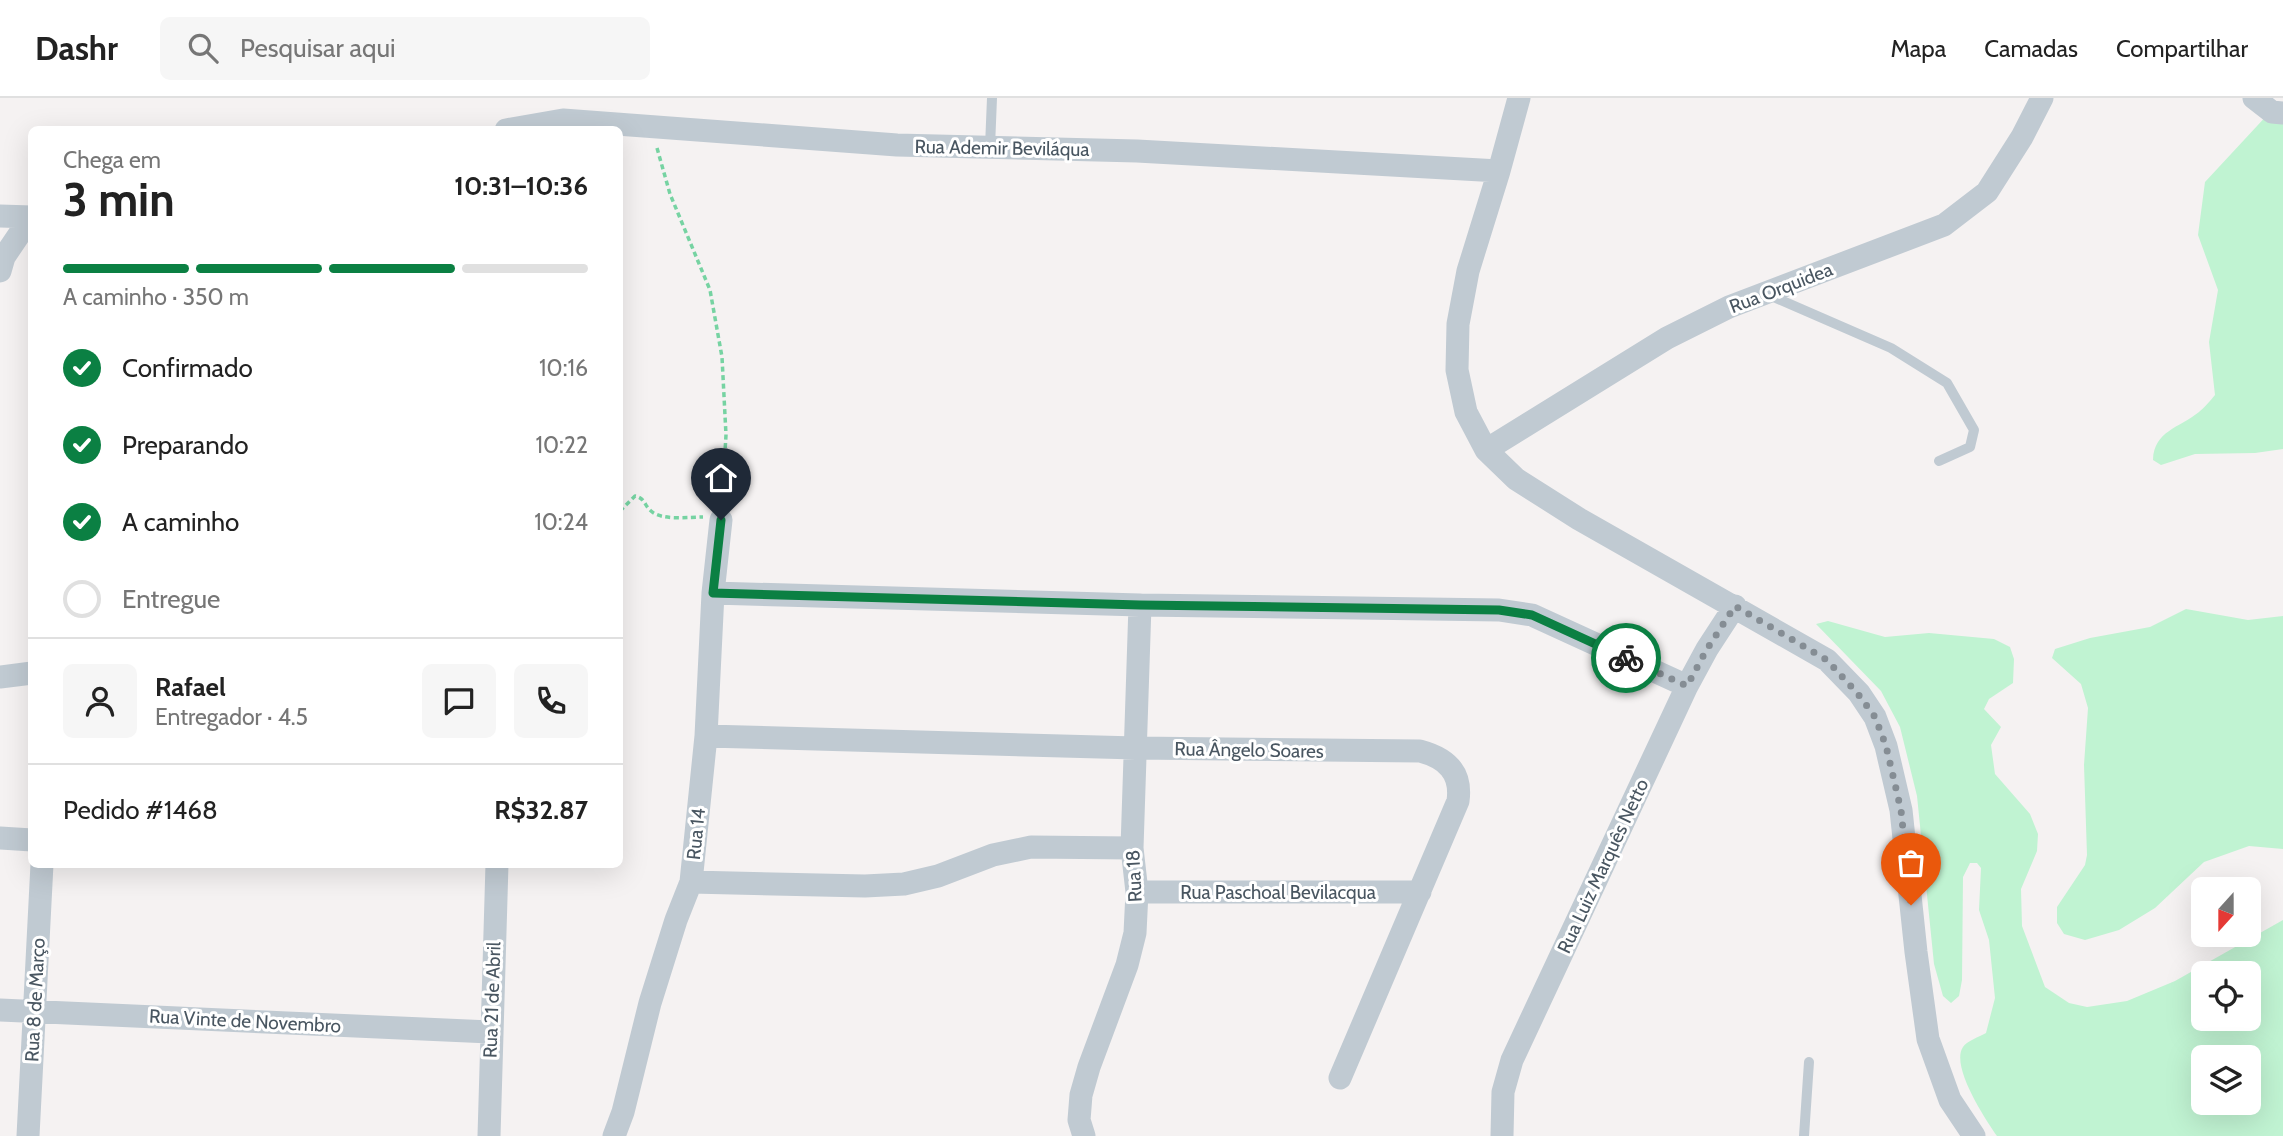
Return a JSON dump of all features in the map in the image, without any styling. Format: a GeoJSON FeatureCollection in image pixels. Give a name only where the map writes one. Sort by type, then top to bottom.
{"type":"FeatureCollection","features":[{"type":"Feature","properties":{"kind":"street"},"geometry":{"type":"LineString","coordinates":[[1519,98],[1468,271],[1458,324],[1457,370],[1466,412],[1486,450],[1516,479],[1579,519],[1827,660],[1875,717],[1886,746],[1901,810],[1928,1039],[1950,1100],[1974,1136]]}},
{"type":"Feature","properties":{"kind":"street","name":"Rua Orquidea"},"geometry":{"type":"LineString","coordinates":[[1486,450],[1667,338],[1729,307],[1944,225],[1987,192],[2042,98]]}},
{"type":"Feature","properties":{"kind":"street"},"geometry":{"type":"LineString","coordinates":[[2254,98],[2272,112],[2283,113]]}},
{"type":"Feature","properties":{"kind":"street","name":"Rua Ademir Beviláqua"},"geometry":{"type":"LineString","coordinates":[[529,126],[563,120],[897,145],[1137,151],[1499,171]]}},
{"type":"Feature","properties":{"kind":"street"},"geometry":{"type":"LineString","coordinates":[[0,216],[28,216]]}},
{"type":"Feature","properties":{"kind":"street"},"geometry":{"type":"LineString","coordinates":[[1,259],[28,220]]}},
{"type":"Feature","properties":{"kind":"street","name":"Rua 14"},"geometry":{"type":"LineString","coordinates":[[614,1136],[623,1112],[650,1003],[691,882],[706,736],[713,593],[721,515]]}},
{"type":"Feature","properties":{"kind":"street"},"geometry":{"type":"LineString","coordinates":[[713,593],[1140,605],[1499,610],[1532,615],[1687,686]]}},
{"type":"Feature","properties":{"kind":"street","name":"Rua 18"},"geometry":{"type":"LineString","coordinates":[[1084,1136],[1079,1120],[1081,1095],[1128,965],[1136,933],[1137,892],[1132,848],[1140,605]]}},
{"type":"Feature","properties":{"kind":"street","name":"Rua Luiz Marquês Netto"},"geometry":{"type":"LineString","coordinates":[[1502,1136],[1503,1092],[1512,1059],[1687,686],[1735,606]]}},
{"type":"Feature","properties":{"kind":"street"},"geometry":{"type":"LineString","coordinates":[[0,677],[28,674]]}},
{"type":"Feature","properties":{"kind":"street","name":"Rua Ângelo Soares"},"geometry":{"type":"LineString","coordinates":[[706,736],[1136,748],[1420,751],[1444,759],[1453,771],[1459,792],[1458,801],[1340,1078]]}},
{"type":"Feature","properties":{"kind":"street"},"geometry":{"type":"LineString","coordinates":[[0,838],[28,839]]}},
{"type":"Feature","properties":{"kind":"street"},"geometry":{"type":"LineString","coordinates":[[691,882],[865,886],[904,884],[938,876],[993,855],[1031,848],[1132,848]]}},
{"type":"Feature","properties":{"kind":"street","name":"Rua 8 de Março"},"geometry":{"type":"LineString","coordinates":[[28,1136],[42,868]]}},
{"type":"Feature","properties":{"kind":"street","name":"Rua 21 de Abril"},"geometry":{"type":"LineString","coordinates":[[489,1136],[497,868]]}},
{"type":"Feature","properties":{"kind":"street","name":"Rua Paschoal Bevilacqua"},"geometry":{"type":"LineString","coordinates":[[1137,892],[1420,892]]}},
{"type":"Feature","properties":{"kind":"street","name":"Rua Vinte de Novembro"},"geometry":{"type":"LineString","coordinates":[[0,1010],[490,1032]]}},
{"type":"Feature","properties":{"kind":"lane"},"geometry":{"type":"LineString","coordinates":[[990,147],[992,98]]}},
{"type":"Feature","properties":{"kind":"lane"},"geometry":{"type":"LineString","coordinates":[[1765,293],[1891,348],[1947,383],[1974,430],[1970,447],[1939,461]]}},
{"type":"Feature","properties":{"kind":"lane"},"geometry":{"type":"LineString","coordinates":[[1804,1136],[1809,1062]]}},
{"type":"Feature","properties":{"kind":"path"},"geometry":{"type":"LineString","coordinates":[[650,125],[670,194],[710,289],[722,358],[726,435],[721,515]]}},
{"type":"Feature","properties":{"kind":"path"},"geometry":{"type":"LineString","coordinates":[[623,508],[635,496],[643,499],[654,514],[662,516],[709,517],[714,509],[721,515]]}},
{"type":"Feature","properties":{"kind":"green space"},"geometry":{"type":"Polygon","coordinates":[[[2283,106],[2283,449],[2255,453],[2195,454],[2161,465],[2153,460],[2154,450],[2163,436],[2199,412],[2215,395],[2209,342],[2218,290],[2198,235],[2205,182],[2270,112],[2283,106]]]}},
{"type":"Feature","properties":{"kind":"green space"},"geometry":{"type":"Polygon","coordinates":[[[2186,609],[2248,620],[2283,616],[2283,849],[2249,846],[2204,862],[2155,908],[2119,930],[2085,940],[2064,934],[2057,923],[2057,907],[2085,865],[2087,855],[2084,765],[2088,708],[2081,684],[2052,658],[2055,649],[2090,638],[2150,627],[2186,609]]]}},
{"type":"Feature","properties":{"kind":"green space"},"geometry":{"type":"Polygon","coordinates":[[[1828,621],[1885,637],[1929,633],[1994,639],[2010,647],[2014,659],[2013,683],[1989,699],[1984,709],[2001,727],[1991,745],[1995,774],[2030,814],[2038,834],[2037,851],[2021,889],[2022,926],[2045,987],[2069,1003],[2087,1007],[2127,1001],[2191,972],[2191,1031],[2261,1031],[2261,961],[2210,961],[2235,947],[2261,947],[2261,932],[2283,920],[2283,1136],[1997,1136],[1971,1093],[1961,1067],[1960,1056],[1965,1045],[1986,1033],[1995,998],[1989,940],[1979,910],[1981,868],[1977,863],[1970,863],[1963,877],[1962,980],[1959,996],[1951,1003],[1943,996],[1934,964],[1917,796],[1900,727],[1881,691],[1816,624],[1828,621]]]}},
{"type":"Feature","properties":{"kind":"way so far"},"geometry":{"type":"LineString","coordinates":[[1626,658],[1687,686],[1735,606],[1827,660],[1875,717],[1886,746],[1901,810],[1911,905]]}},
{"type":"Feature","properties":{"kind":"route"},"geometry":{"type":"LineString","coordinates":[[721,520],[713,593],[1140,605],[1499,610],[1532,615],[1626,658]]}}]}
